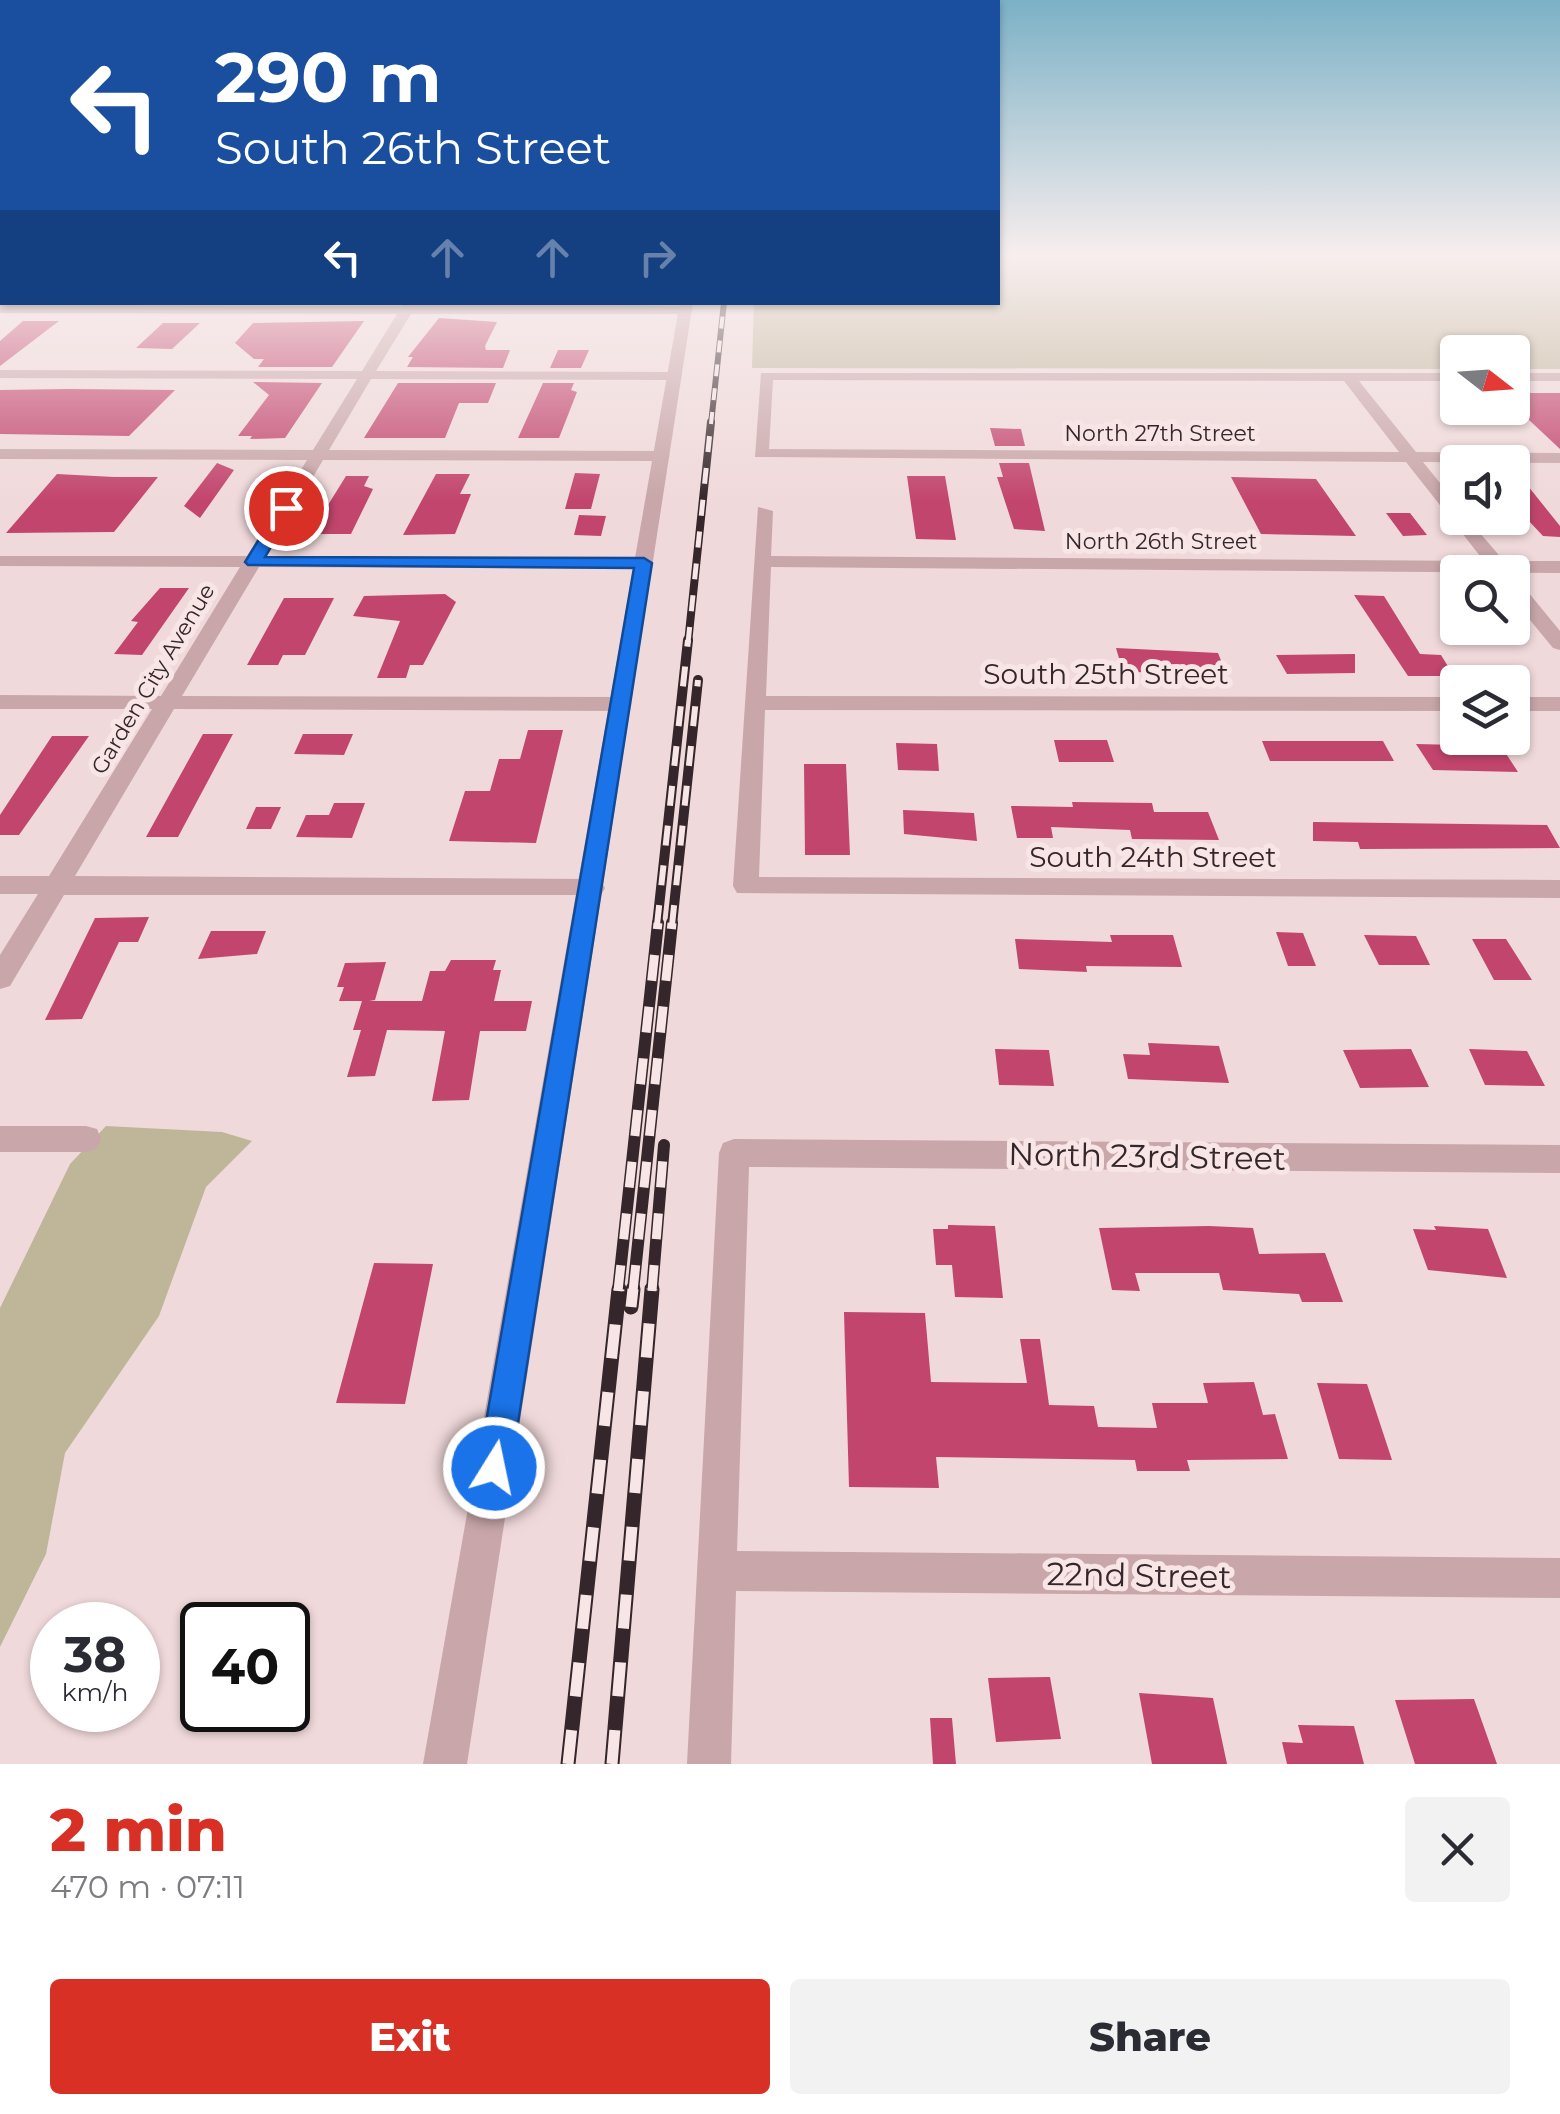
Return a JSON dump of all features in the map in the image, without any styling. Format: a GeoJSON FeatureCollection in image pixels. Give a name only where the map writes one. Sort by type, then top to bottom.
{"type":"FeatureCollection","features":[{"type":"Feature","properties":{"kind":"street","name":"Garden City Avenue"},"geometry":{"type":"LineString","coordinates":[[0,978],[391,336]]}},
{"type":"Feature","properties":{"kind":"street"},"geometry":{"type":"LineString","coordinates":[[445,1764],[682,336]]}},
{"type":"Feature","properties":{"kind":"street"},"geometry":{"type":"LineString","coordinates":[[0,374],[676,376]]}},
{"type":"Feature","properties":{"kind":"street","name":"North 27th Street"},"geometry":{"type":"LineString","coordinates":[[1348,376],[766,376],[761,454],[1560,458]]}},
{"type":"Feature","properties":{"kind":"street"},"geometry":{"type":"LineString","coordinates":[[1348,376],[1440,377]]}},
{"type":"Feature","properties":{"kind":"street"},"geometry":{"type":"LineString","coordinates":[[1348,376],[1440,495]]}},
{"type":"Feature","properties":{"kind":"street"},"geometry":{"type":"LineString","coordinates":[[1530,377],[1560,377]]}},
{"type":"Feature","properties":{"kind":"street"},"geometry":{"type":"LineString","coordinates":[[0,454],[662,456]]}},
{"type":"Feature","properties":{"kind":"street"},"geometry":{"type":"LineString","coordinates":[[754,703],[764,511]]}},
{"type":"Feature","properties":{"kind":"street"},"geometry":{"type":"LineString","coordinates":[[1472,535],[1488,555]]}},
{"type":"Feature","properties":{"kind":"street"},"geometry":{"type":"LineString","coordinates":[[0,561],[644,563]]}},
{"type":"Feature","properties":{"kind":"street","name":"North 26th Street"},"geometry":{"type":"LineString","coordinates":[[762,561],[1440,569]]}},
{"type":"Feature","properties":{"kind":"street","name":"North 26th Street"},"geometry":{"type":"LineString","coordinates":[[1530,568],[1560,567]]}},
{"type":"Feature","properties":{"kind":"street"},"geometry":{"type":"LineString","coordinates":[[1530,607],[1560,644]]}},
{"type":"Feature","properties":{"kind":"street"},"geometry":{"type":"LineString","coordinates":[[0,702],[621,704]]}},
{"type":"Feature","properties":{"kind":"street","name":"South 25th Street"},"geometry":{"type":"LineString","coordinates":[[754,703],[1440,704]]}},
{"type":"Feature","properties":{"kind":"street","name":"South 24th Street"},"geometry":{"type":"LineString","coordinates":[[754,703],[746,886],[1560,889]]}},
{"type":"Feature","properties":{"kind":"street"},"geometry":{"type":"LineString","coordinates":[[1530,704],[1560,704]]}},
{"type":"Feature","properties":{"kind":"street"},"geometry":{"type":"LineString","coordinates":[[0,886],[592,888]]}},
{"type":"Feature","properties":{"kind":"street"},"geometry":{"type":"LineString","coordinates":[[0,1139],[86,1139]]}},
{"type":"Feature","properties":{"kind":"street","name":"North 23rd Street"},"geometry":{"type":"LineString","coordinates":[[717,1570],[734,1153],[1560,1159]]}},
{"type":"Feature","properties":{"kind":"street"},"geometry":{"type":"LineString","coordinates":[[708,1764],[717,1570]]}},
{"type":"Feature","properties":{"kind":"street","name":"22nd Street"},"geometry":{"type":"LineString","coordinates":[[717,1570],[1560,1578]]}},
{"type":"Feature","properties":{"kind":"shaded area"},"geometry":{"type":"Polygon","coordinates":[[[753,336],[1440,336],[1440,369],[752,368],[753,336]]]}},
{"type":"Feature","properties":{"kind":"shaded area"},"geometry":{"type":"Polygon","coordinates":[[[1530,336],[1560,336],[1560,369],[1530,369],[1530,336]]]}},
{"type":"Feature","properties":{"kind":"shaded area"},"geometry":{"type":"Polygon","coordinates":[[[106,1126],[222,1132],[252,1141],[206,1187],[159,1316],[65,1453],[46,1554],[0,1647],[0,1308],[70,1164],[106,1126]]]}},
{"type":"Feature","properties":{"kind":"building"},"geometry":{"type":"Polygon","coordinates":[[[5,336],[39,336],[0,366],[0,341],[5,336]]]}},
{"type":"Feature","properties":{"kind":"building"},"geometry":{"type":"Polygon","coordinates":[[[149,336],[186,336],[172,349],[136,348],[149,336]]]}},
{"type":"Feature","properties":{"kind":"building"},"geometry":{"type":"Polygon","coordinates":[[[241,336],[353,336],[332,367],[258,367],[264,359],[254,359],[235,343],[241,336]]]}},
{"type":"Feature","properties":{"kind":"building"},"geometry":{"type":"Polygon","coordinates":[[[424,336],[490,336],[486,350],[510,350],[503,368],[407,367],[413,357],[408,357],[424,336]]]}},
{"type":"Feature","properties":{"kind":"building"},"geometry":{"type":"Polygon","coordinates":[[[558,350],[589,350],[581,368],[550,368],[558,350]]]}},
{"type":"Feature","properties":{"kind":"building"},"geometry":{"type":"Polygon","coordinates":[[[253,382],[322,383],[285,438],[250,439],[252,436],[238,436],[269,395],[253,382]]]}},
{"type":"Feature","properties":{"kind":"building"},"geometry":{"type":"Polygon","coordinates":[[[398,383],[496,383],[488,403],[459,403],[445,438],[364,438],[398,383]]]}},
{"type":"Feature","properties":{"kind":"building"},"geometry":{"type":"Polygon","coordinates":[[[543,383],[574,383],[571,390],[577,392],[559,438],[518,438],[543,383]]]}},
{"type":"Feature","properties":{"kind":"building"},"geometry":{"type":"Polygon","coordinates":[[[0,390],[175,390],[129,436],[0,434],[0,390]]]}},
{"type":"Feature","properties":{"kind":"building"},"geometry":{"type":"Polygon","coordinates":[[[1530,393],[1560,393],[1560,449],[1530,421],[1530,393]]]}},
{"type":"Feature","properties":{"kind":"building"},"geometry":{"type":"Polygon","coordinates":[[[990,428],[1021,429],[1025,446],[995,446],[990,428]]]}},
{"type":"Feature","properties":{"kind":"building"},"geometry":{"type":"Polygon","coordinates":[[[217,463],[234,470],[200,518],[184,506],[217,463]]]}},
{"type":"Feature","properties":{"kind":"building"},"geometry":{"type":"Polygon","coordinates":[[[999,463],[1029,463],[1045,531],[1014,529],[997,477],[1003,477],[999,463]]]}},
{"type":"Feature","properties":{"kind":"building"},"geometry":{"type":"Polygon","coordinates":[[[575,473],[600,474],[591,509],[565,509],[575,473]]]}},
{"type":"Feature","properties":{"kind":"building"},"geometry":{"type":"Polygon","coordinates":[[[57,474],[158,477],[114,532],[6,533],[57,474]]]}},
{"type":"Feature","properties":{"kind":"building"},"geometry":{"type":"Polygon","coordinates":[[[436,474],[470,474],[460,494],[471,494],[455,534],[403,535],[436,474]]]}},
{"type":"Feature","properties":{"kind":"building"},"geometry":{"type":"Polygon","coordinates":[[[346,476],[369,476],[364,486],[373,489],[351,534],[310,534],[346,476]]]}},
{"type":"Feature","properties":{"kind":"building"},"geometry":{"type":"Polygon","coordinates":[[[907,476],[945,476],[956,540],[916,539],[907,476]]]}},
{"type":"Feature","properties":{"kind":"building"},"geometry":{"type":"Polygon","coordinates":[[[1231,477],[1316,479],[1356,536],[1261,534],[1231,477]]]}},
{"type":"Feature","properties":{"kind":"building"},"geometry":{"type":"Polygon","coordinates":[[[1530,488],[1560,526],[1560,537],[1543,536],[1530,522],[1530,488]]]}},
{"type":"Feature","properties":{"kind":"building"},"geometry":{"type":"Polygon","coordinates":[[[1386,513],[1410,513],[1427,535],[1403,536],[1386,513]]]}},
{"type":"Feature","properties":{"kind":"building"},"geometry":{"type":"Polygon","coordinates":[[[579,515],[606,516],[601,536],[574,535],[579,515]]]}},
{"type":"Feature","properties":{"kind":"building"},"geometry":{"type":"Polygon","coordinates":[[[160,588],[189,588],[142,655],[114,654],[138,622],[131,621],[160,588]]]}},
{"type":"Feature","properties":{"kind":"building"},"geometry":{"type":"Polygon","coordinates":[[[445,594],[456,602],[423,665],[410,665],[406,678],[377,678],[400,621],[353,616],[364,596],[445,594]]]}},
{"type":"Feature","properties":{"kind":"building"},"geometry":{"type":"Polygon","coordinates":[[[1354,595],[1384,596],[1420,654],[1441,655],[1447,665],[1440,665],[1440,676],[1408,676],[1354,595]]]}},
{"type":"Feature","properties":{"kind":"building"},"geometry":{"type":"Polygon","coordinates":[[[284,598],[334,598],[305,655],[283,655],[278,665],[247,665],[284,598]]]}},
{"type":"Feature","properties":{"kind":"building"},"geometry":{"type":"Polygon","coordinates":[[[1116,648],[1218,653],[1226,673],[1123,672],[1116,648]]]}},
{"type":"Feature","properties":{"kind":"building"},"geometry":{"type":"Polygon","coordinates":[[[1355,654],[1355,673],[1287,674],[1276,655],[1355,654]]]}},
{"type":"Feature","properties":{"kind":"building"},"geometry":{"type":"Polygon","coordinates":[[[528,730],[563,730],[536,843],[449,841],[465,791],[490,791],[499,759],[520,759],[528,730]]]}},
{"type":"Feature","properties":{"kind":"building"},"geometry":{"type":"Polygon","coordinates":[[[203,734],[233,734],[178,837],[146,837],[203,734]]]}},
{"type":"Feature","properties":{"kind":"building"},"geometry":{"type":"Polygon","coordinates":[[[303,734],[353,734],[344,755],[294,754],[303,734]]]}},
{"type":"Feature","properties":{"kind":"building"},"geometry":{"type":"Polygon","coordinates":[[[52,736],[89,736],[19,835],[0,835],[0,815],[52,736]]]}},
{"type":"Feature","properties":{"kind":"building"},"geometry":{"type":"Polygon","coordinates":[[[1054,740],[1107,740],[1114,762],[1059,762],[1054,740]]]}},
{"type":"Feature","properties":{"kind":"building"},"geometry":{"type":"Polygon","coordinates":[[[1262,741],[1383,741],[1394,761],[1270,761],[1262,741]]]}},
{"type":"Feature","properties":{"kind":"building"},"geometry":{"type":"Polygon","coordinates":[[[896,743],[937,744],[939,771],[898,770],[896,743]]]}},
{"type":"Feature","properties":{"kind":"building"},"geometry":{"type":"Polygon","coordinates":[[[1416,744],[1440,745],[1440,755],[1507,755],[1518,772],[1433,770],[1416,744]]]}},
{"type":"Feature","properties":{"kind":"building"},"geometry":{"type":"Polygon","coordinates":[[[804,764],[846,764],[850,855],[805,855],[804,764]]]}},
{"type":"Feature","properties":{"kind":"building"},"geometry":{"type":"Polygon","coordinates":[[[1072,802],[1152,803],[1154,812],[1208,812],[1219,840],[1132,839],[1130,830],[1051,827],[1053,838],[1017,838],[1011,806],[1073,807],[1072,802]]]}},
{"type":"Feature","properties":{"kind":"building"},"geometry":{"type":"Polygon","coordinates":[[[334,803],[365,803],[352,838],[296,837],[306,815],[329,815],[334,803]]]}},
{"type":"Feature","properties":{"kind":"building"},"geometry":{"type":"Polygon","coordinates":[[[256,807],[281,807],[271,829],[246,829],[256,807]]]}},
{"type":"Feature","properties":{"kind":"building"},"geometry":{"type":"Polygon","coordinates":[[[903,810],[974,813],[977,841],[904,834],[903,810]]]}},
{"type":"Feature","properties":{"kind":"building"},"geometry":{"type":"Polygon","coordinates":[[[1313,822],[1547,825],[1560,848],[1360,849],[1358,842],[1313,841],[1313,822]]]}},
{"type":"Feature","properties":{"kind":"building"},"geometry":{"type":"Polygon","coordinates":[[[149,917],[138,942],[119,942],[82,1019],[45,1020],[95,918],[149,917]]]}},
{"type":"Feature","properties":{"kind":"building"},"geometry":{"type":"Polygon","coordinates":[[[211,931],[266,931],[257,954],[198,959],[211,931]]]}},
{"type":"Feature","properties":{"kind":"building"},"geometry":{"type":"Polygon","coordinates":[[[1276,932],[1303,933],[1316,966],[1288,966],[1276,932]]]}},
{"type":"Feature","properties":{"kind":"building"},"geometry":{"type":"Polygon","coordinates":[[[1110,935],[1173,935],[1182,967],[1086,966],[1087,972],[1019,969],[1015,939],[1112,942],[1110,935]]]}},
{"type":"Feature","properties":{"kind":"building"},"geometry":{"type":"Polygon","coordinates":[[[1364,935],[1416,936],[1430,965],[1379,965],[1364,935]]]}},
{"type":"Feature","properties":{"kind":"building"},"geometry":{"type":"Polygon","coordinates":[[[1472,939],[1506,939],[1532,980],[1494,980],[1472,939]]]}},
{"type":"Feature","properties":{"kind":"building"},"geometry":{"type":"Polygon","coordinates":[[[451,960],[496,960],[493,970],[501,970],[494,1001],[532,1001],[526,1031],[480,1031],[469,1100],[432,1101],[445,1031],[387,1030],[375,1076],[347,1077],[361,1030],[353,1030],[362,1001],[339,1001],[344,987],[337,987],[345,963],[386,962],[375,1000],[369,1001],[422,1001],[430,971],[445,971],[451,960]]]}},
{"type":"Feature","properties":{"kind":"building"},"geometry":{"type":"Polygon","coordinates":[[[1148,1043],[1219,1046],[1229,1083],[1128,1079],[1123,1054],[1150,1055],[1148,1043]]]}},
{"type":"Feature","properties":{"kind":"building"},"geometry":{"type":"Polygon","coordinates":[[[995,1049],[1049,1050],[1054,1086],[999,1085],[995,1049]]]}},
{"type":"Feature","properties":{"kind":"building"},"geometry":{"type":"Polygon","coordinates":[[[1411,1049],[1429,1087],[1360,1088],[1343,1050],[1411,1049]]]}},
{"type":"Feature","properties":{"kind":"building"},"geometry":{"type":"Polygon","coordinates":[[[1469,1049],[1527,1051],[1545,1086],[1485,1085],[1469,1049]]]}},
{"type":"Feature","properties":{"kind":"building"},"geometry":{"type":"Polygon","coordinates":[[[948,1225],[995,1226],[1003,1298],[955,1297],[952,1265],[936,1265],[933,1229],[948,1229],[948,1225]]]}},
{"type":"Feature","properties":{"kind":"building"},"geometry":{"type":"Polygon","coordinates":[[[1434,1226],[1488,1229],[1507,1278],[1428,1270],[1413,1229],[1436,1230],[1434,1226]]]}},
{"type":"Feature","properties":{"kind":"building"},"geometry":{"type":"Polygon","coordinates":[[[1099,1228],[1253,1228],[1259,1254],[1325,1253],[1343,1302],[1302,1302],[1299,1294],[1223,1290],[1219,1273],[1135,1273],[1140,1291],[1112,1290],[1099,1228]]]}},
{"type":"Feature","properties":{"kind":"building"},"geometry":{"type":"Polygon","coordinates":[[[374,1263],[433,1264],[405,1404],[336,1403],[374,1263]]]}},
{"type":"Feature","properties":{"kind":"building"},"geometry":{"type":"Polygon","coordinates":[[[844,1312],[925,1313],[931,1382],[1027,1383],[1020,1339],[1040,1339],[1049,1405],[1094,1406],[1098,1427],[1157,1428],[1152,1403],[1208,1403],[1203,1383],[1254,1382],[1263,1415],[1275,1414],[1288,1459],[1187,1460],[1190,1471],[1137,1471],[1135,1460],[936,1457],[939,1488],[849,1487],[844,1312]]]}},
{"type":"Feature","properties":{"kind":"building"},"geometry":{"type":"Polygon","coordinates":[[[1317,1383],[1367,1384],[1392,1460],[1339,1459],[1317,1383]]]}},
{"type":"Feature","properties":{"kind":"building"},"geometry":{"type":"Polygon","coordinates":[[[1050,1677],[1061,1739],[996,1742],[988,1678],[1050,1677]]]}},
{"type":"Feature","properties":{"kind":"building"},"geometry":{"type":"Polygon","coordinates":[[[1139,1693],[1213,1698],[1227,1764],[1152,1764],[1139,1693]]]}},
{"type":"Feature","properties":{"kind":"building"},"geometry":{"type":"Polygon","coordinates":[[[1474,1699],[1497,1764],[1415,1764],[1395,1700],[1474,1699]]]}},
{"type":"Feature","properties":{"kind":"building"},"geometry":{"type":"Polygon","coordinates":[[[930,1718],[952,1718],[956,1764],[933,1764],[930,1718]]]}},
{"type":"Feature","properties":{"kind":"building"},"geometry":{"type":"Polygon","coordinates":[[[1298,1725],[1354,1726],[1364,1764],[1287,1764],[1282,1742],[1303,1743],[1298,1725]]]}},
{"type":"Feature","properties":{"kind":"railway"},"geometry":{"type":"LineString","coordinates":[[711,424],[720,336]]}},
{"type":"Feature","properties":{"kind":"railway"},"geometry":{"type":"LineString","coordinates":[[688,643],[711,422]]}},
{"type":"Feature","properties":{"kind":"railway"},"geometry":{"type":"LineString","coordinates":[[657,925],[688,640]]}},
{"type":"Feature","properties":{"kind":"railway"},"geometry":{"type":"LineString","coordinates":[[672,925],[698,680]]}},
{"type":"Feature","properties":{"kind":"railway"},"geometry":{"type":"LineString","coordinates":[[618,1291],[658,923]]}},
{"type":"Feature","properties":{"kind":"railway"},"geometry":{"type":"LineString","coordinates":[[633,1291],[672,923]]}},
{"type":"Feature","properties":{"kind":"railway"},"geometry":{"type":"LineString","coordinates":[[652,1291],[664,1145]]}},
{"type":"Feature","properties":{"kind":"railway"},"geometry":{"type":"LineString","coordinates":[[568,1764],[619,1289]]}},
{"type":"Feature","properties":{"kind":"railway"},"geometry":{"type":"LineString","coordinates":[[631,1307],[633,1289]]}},
{"type":"Feature","properties":{"kind":"railway"},"geometry":{"type":"LineString","coordinates":[[612,1764],[652,1289]]}},
{"type":"Feature","properties":{"kind":"route"},"geometry":{"type":"LineString","coordinates":[[286,508],[254,562],[644,563],[494,1468]]}}]}
